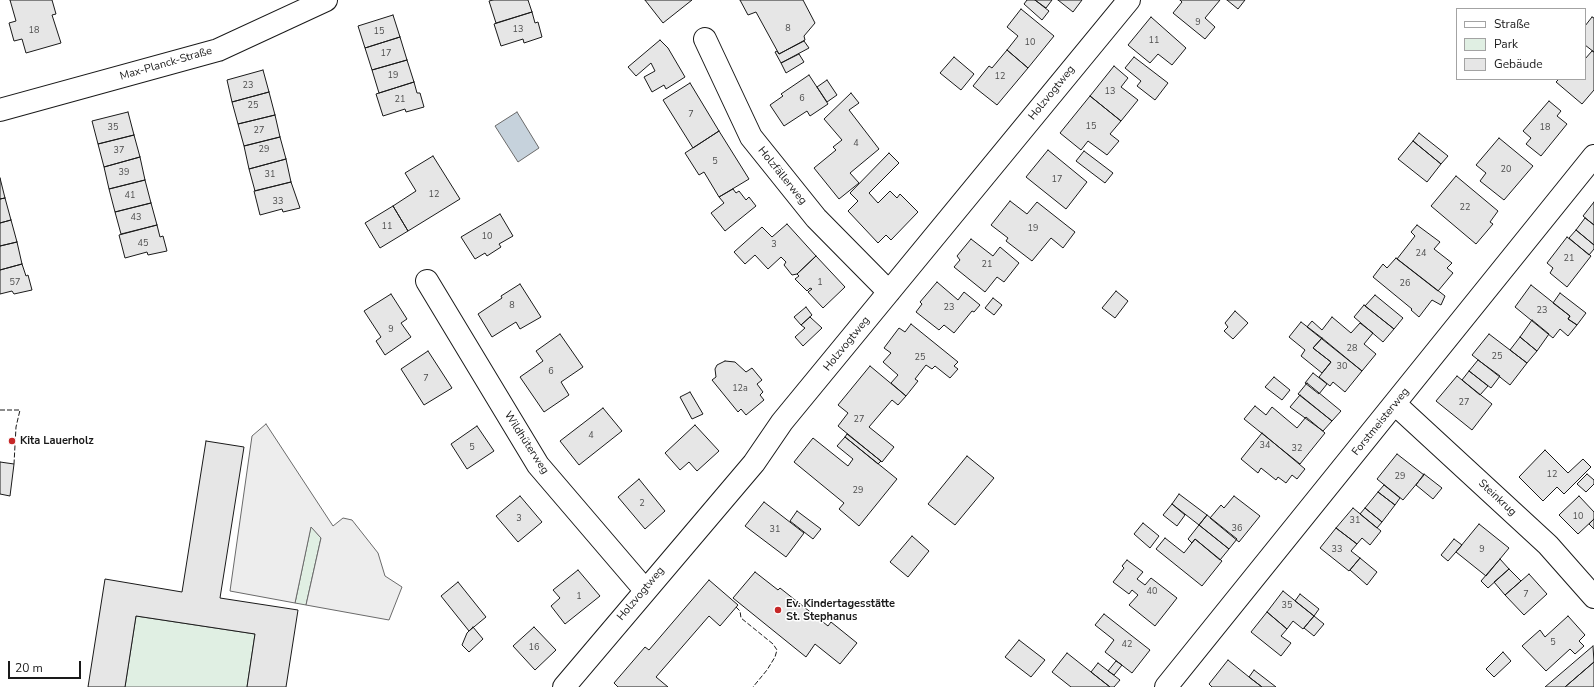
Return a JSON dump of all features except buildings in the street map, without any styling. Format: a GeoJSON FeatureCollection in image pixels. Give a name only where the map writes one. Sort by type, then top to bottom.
{"type":"FeatureCollection","features":[{"type":"Feature","properties":{"kind":"street","name":"Max-Planck-Straße"},"geometry":{"type":"LineString","coordinates":[[0,110],[218,50],[326,0]]}},
{"type":"Feature","properties":{"kind":"street","name":"Holzvogtweg"},"geometry":{"type":"LineString","coordinates":[[564,687],[754,463],[782,422],[1129,0]]}},
{"type":"Feature","properties":{"kind":"street","name":"Holzfällerweg"},"geometry":{"type":"LineString","coordinates":[[705,39],[751,137],[816,218],[889,292]]}},
{"type":"Feature","properties":{"kind":"street","name":"Forstmeisterweg"},"geometry":{"type":"LineString","coordinates":[[1166,687],[1594,156]]}},
{"type":"Feature","properties":{"kind":"street","name":"Wildhüterweg"},"geometry":{"type":"LineString","coordinates":[[426,281],[538,465],[645,590]]}},
{"type":"Feature","properties":{"kind":"street","name":"Steinkrug"},"geometry":{"type":"LineString","coordinates":[[1395,404],[1548,545],[1594,597]]}},
{"type":"Feature","properties":{"kind":"green space"},"geometry":{"type":"Polygon","coordinates":[[[311,526],[321,538],[306,605],[295,603],[311,526]]]}},
{"type":"Feature","properties":{"kind":"green space"},"geometry":{"type":"Polygon","coordinates":[[[136,616],[255,634],[247,687],[125,687],[136,616]]]}},
{"type":"Feature","properties":{"kind":"shaded area"},"geometry":{"type":"Polygon","coordinates":[[[517,112],[539,148],[518,162],[495,126],[517,112]]]}},
{"type":"Feature","properties":{"kind":"shaded area"},"geometry":{"type":"Polygon","coordinates":[[[266,424],[333,526],[343,518],[352,520],[378,553],[385,576],[402,587],[389,620],[306,605],[321,538],[311,527],[295,603],[230,591],[252,436],[266,424]]]}},
{"type":"Feature","properties":{"kind":"fence"},"geometry":{"type":"LineString","coordinates":[[0,410],[20,410],[16,427],[14,464]]}},
{"type":"Feature","properties":{"kind":"fence"},"geometry":{"type":"LineString","coordinates":[[736,607],[740,611],[741,618],[773,644],[777,650],[775,657],[767,670],[753,687]]}},
{"type":"Feature","properties":{"kind":"place","name":"Kita Lauerholz"},"geometry":{"type":"Point","coordinates":[12,441]}},
{"type":"Feature","properties":{"kind":"place","name":"Ev. Kindertagesstätte St. Stephanus"},"geometry":{"type":"Point","coordinates":[778,610]}}]}
